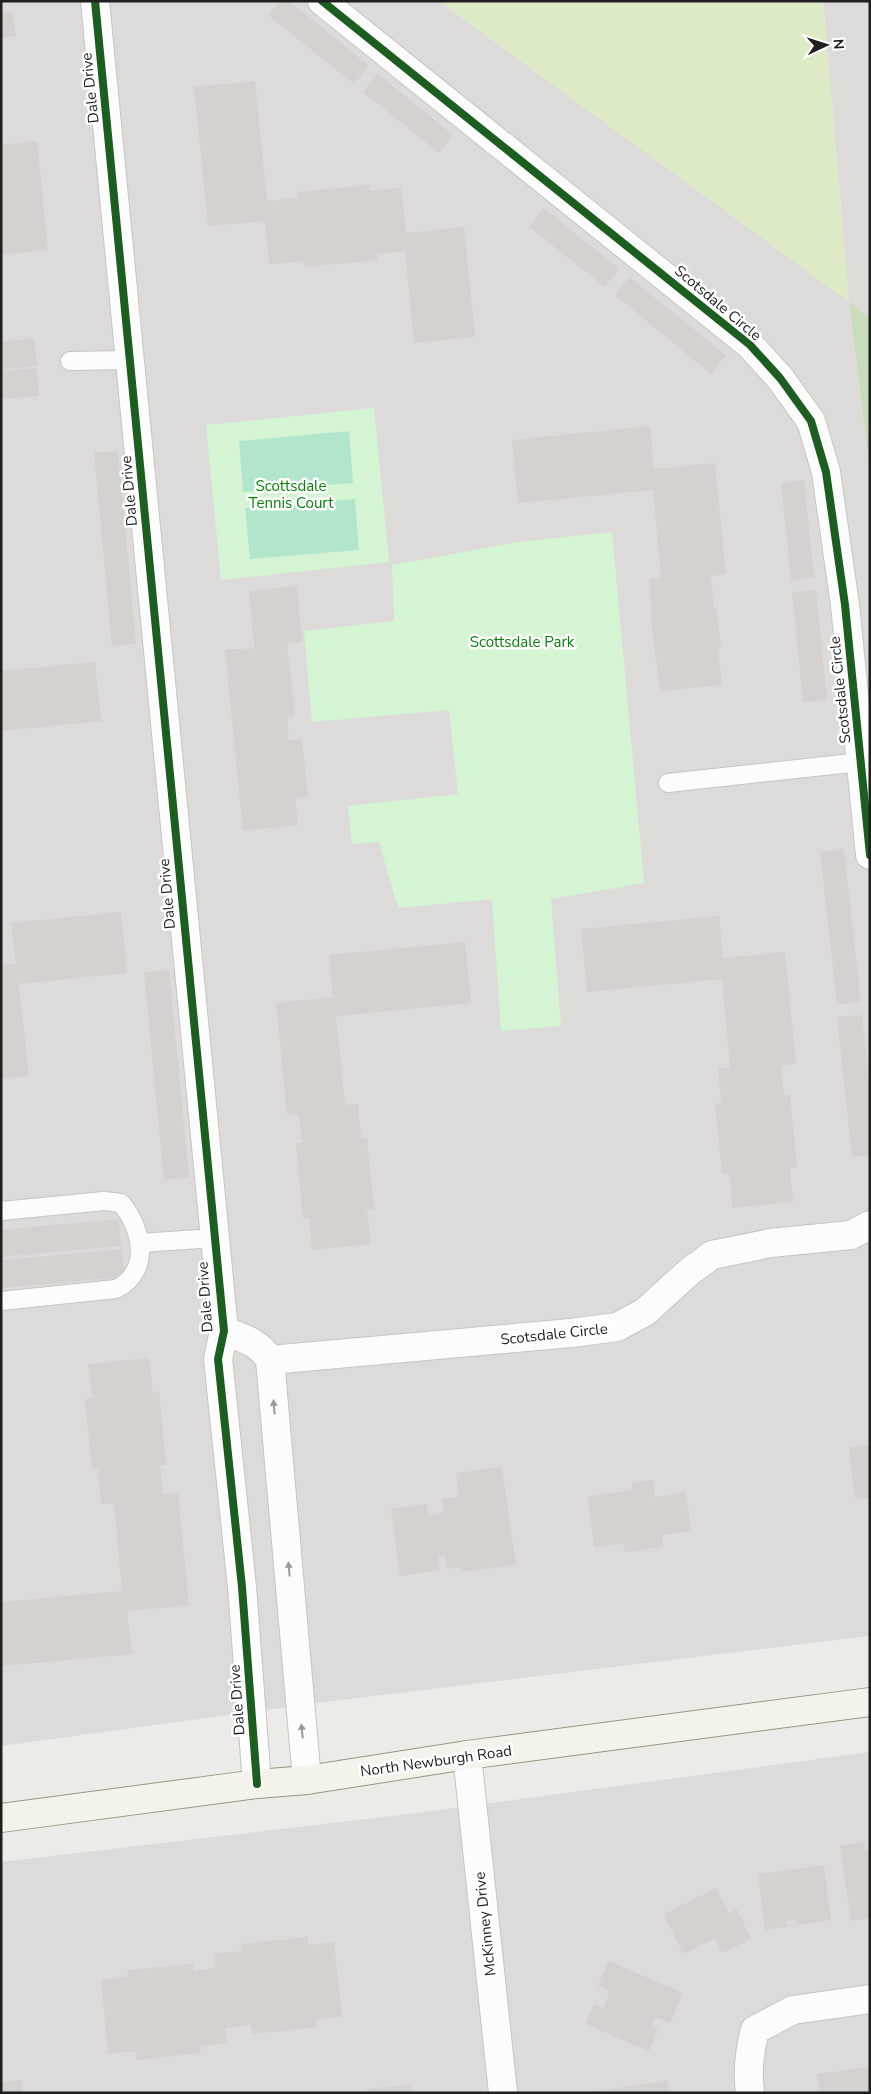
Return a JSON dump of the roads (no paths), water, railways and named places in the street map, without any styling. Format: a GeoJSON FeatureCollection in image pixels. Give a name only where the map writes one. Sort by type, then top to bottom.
{"type":"FeatureCollection","features":[{"type":"Feature","properties":{"kind":"main road","name":"North Newburgh Road"},"geometry":{"type":"LineString","coordinates":[[1,1818],[257,1784],[307,1780],[467,1756],[870,1702]]}},
{"type":"Feature","properties":{"kind":"street","name":"Dale Drive"},"geometry":{"type":"LineString","coordinates":[[95,1],[224,1331],[218,1359],[242,1587],[257,1784]]}},
{"type":"Feature","properties":{"kind":"street","name":"Scotsdale Circle"},"geometry":{"type":"LineString","coordinates":[[322,1],[750,345],[780,378],[811,421],[826,472],[845,605],[870,855]]}},
{"type":"Feature","properties":{"kind":"street","name":"Scotsdale Circle"},"geometry":{"type":"LineString","coordinates":[[270,1360],[571,1333],[617,1327],[646,1312],[688,1272],[712,1255],[770,1243],[851,1235],[870,1225]]}},
{"type":"Feature","properties":{"kind":"street","name":"Dale Drive"},"geometry":{"type":"LineString","coordinates":[[224,1331],[252,1342],[263,1349],[270,1360]]}},
{"type":"Feature","properties":{"kind":"street"},"geometry":{"type":"LineString","coordinates":[[270,1360],[307,1780]]}},
{"type":"Feature","properties":{"kind":"street","name":"McKinney Drive"},"geometry":{"type":"LineString","coordinates":[[467,1756],[503,2093]]}},
{"type":"Feature","properties":{"kind":"street"},"geometry":{"type":"LineString","coordinates":[[750,2093],[748,2074],[749,2051],[755,2030],[793,2010],[870,1999]]}},
{"type":"Feature","properties":{"kind":"lane"},"geometry":{"type":"LineString","coordinates":[[70,361],[130,360]]}},
{"type":"Feature","properties":{"kind":"lane"},"geometry":{"type":"LineString","coordinates":[[668,783],[860,762]]}},
{"type":"Feature","properties":{"kind":"lane"},"geometry":{"type":"LineString","coordinates":[[1,1211],[104,1200],[121,1203],[132,1217],[140,1243],[139,1262],[135,1273],[126,1284],[116,1289],[1,1301]]}},
{"type":"Feature","properties":{"kind":"lane"},"geometry":{"type":"LineString","coordinates":[[140,1243],[214,1238]]}},
{"type":"Feature","properties":{"kind":"park label","name":"Scottsdale Tennis Court"},"geometry":{"type":"Point","coordinates":[291,494]}},
{"type":"Feature","properties":{"kind":"park label","name":"Scottsdale Park"},"geometry":{"type":"Point","coordinates":[522,642]}}]}
